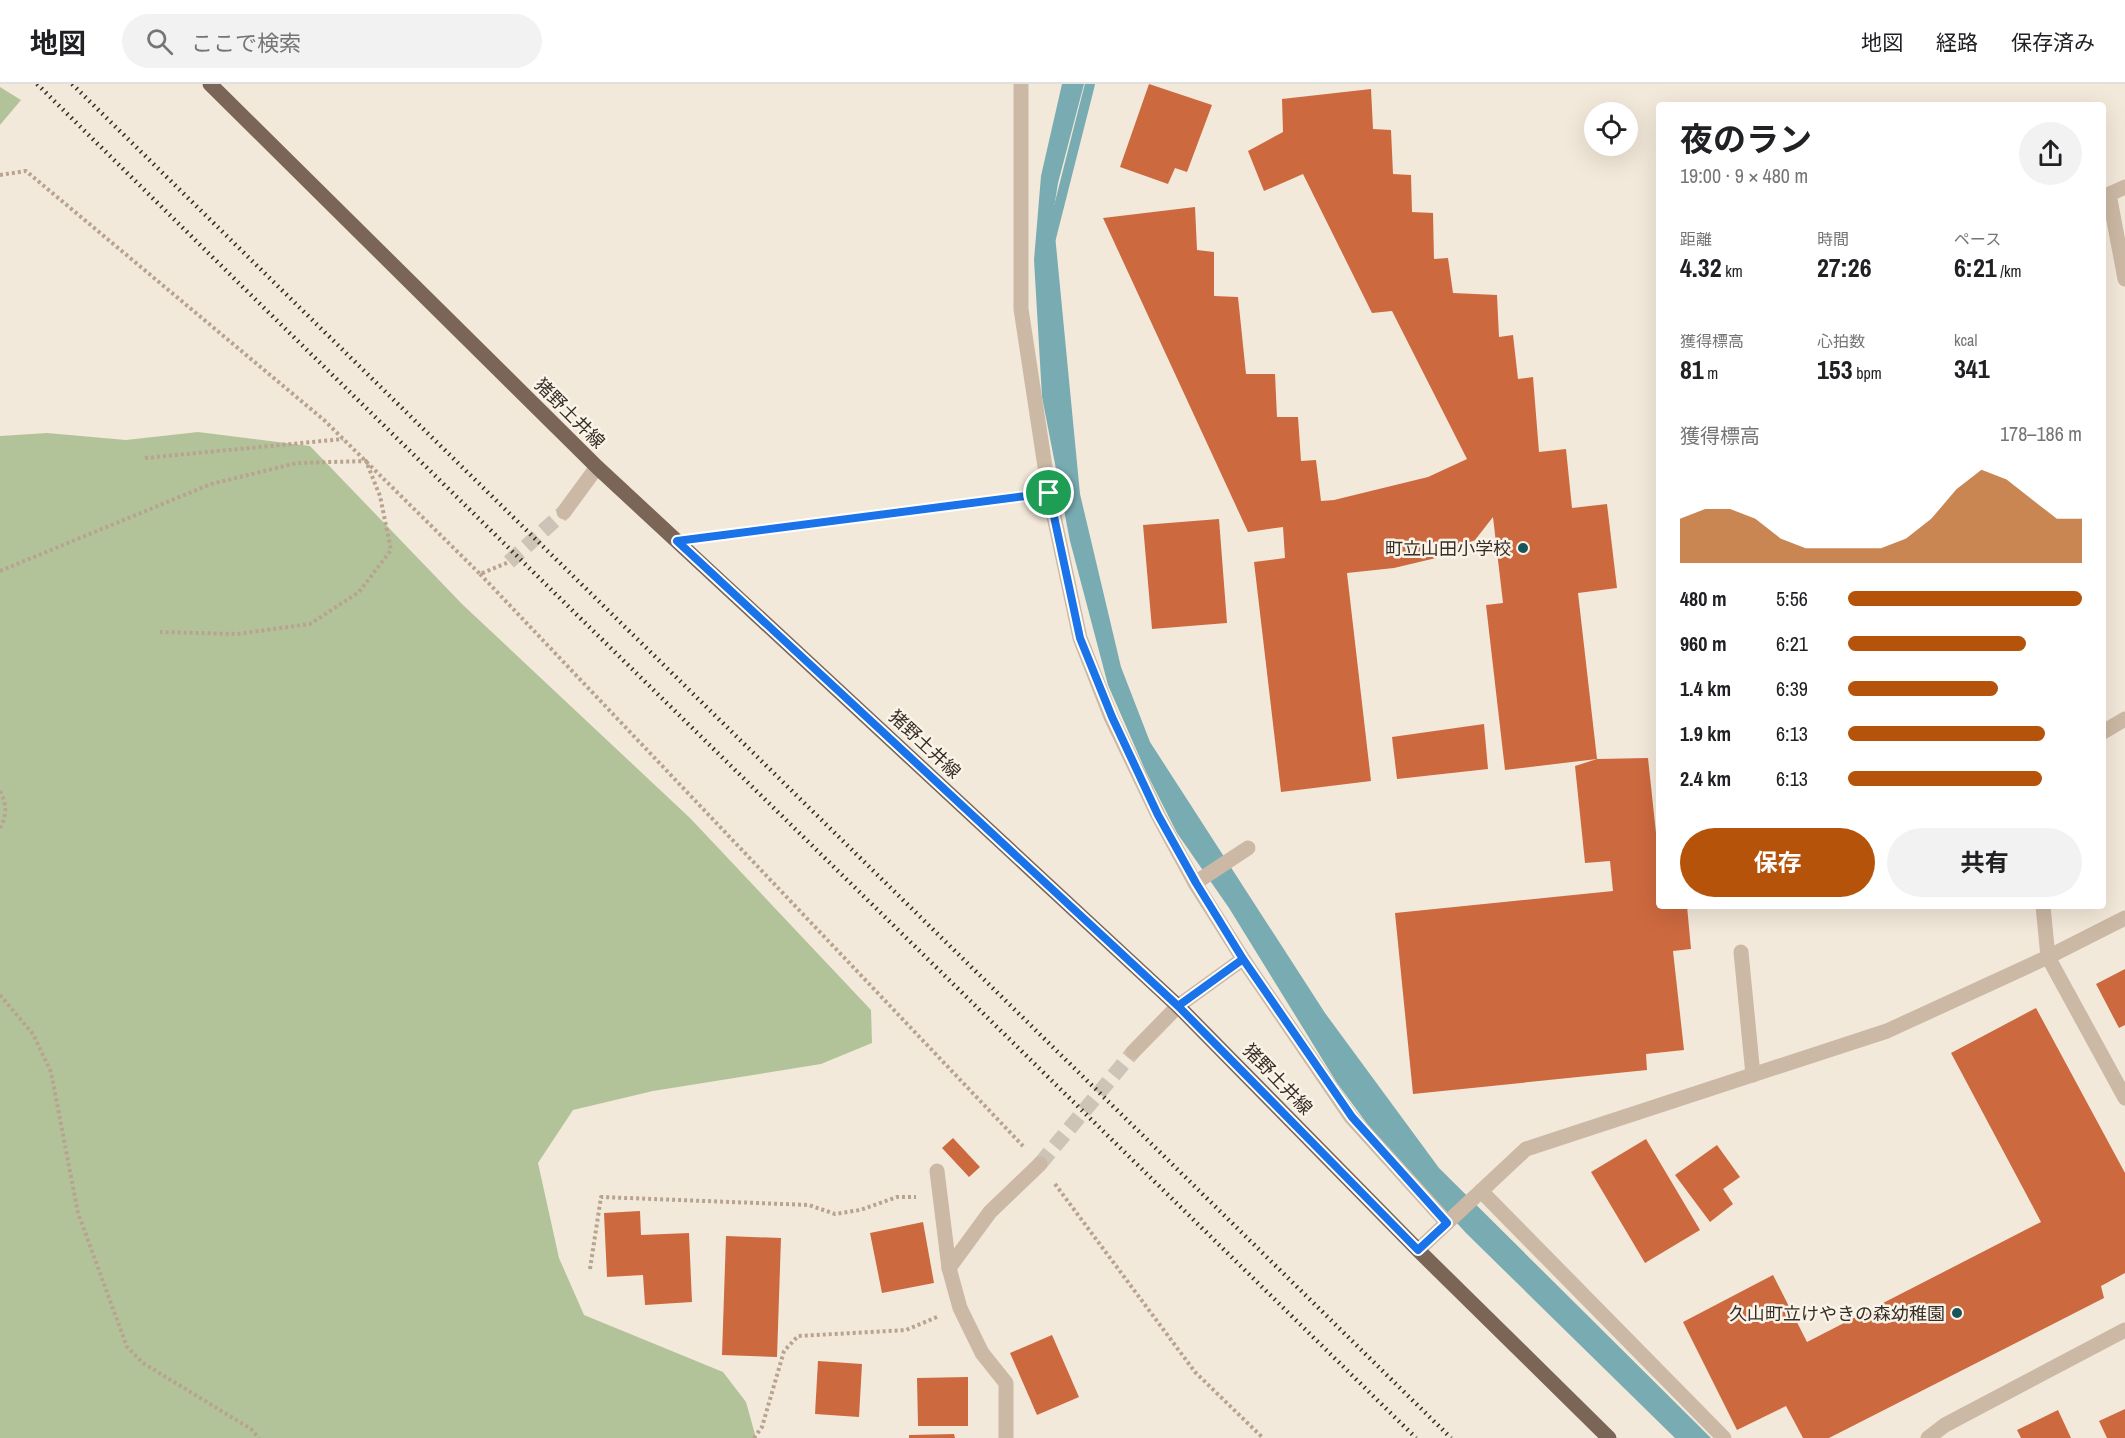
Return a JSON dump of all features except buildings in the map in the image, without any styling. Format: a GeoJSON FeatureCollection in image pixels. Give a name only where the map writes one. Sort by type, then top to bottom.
{"type":"FeatureCollection","features":[{"type":"Feature","properties":{"kind":"main road","name":"猪野土井線"},"geometry":{"type":"LineString","coordinates":[[210,84],[597,466],[1178,1006],[1418,1250],[1609,1438]]}},
{"type":"Feature","properties":{"kind":"street"},"geometry":{"type":"LineString","coordinates":[[1021,84],[1021,309],[1049,493],[1080,638],[1112,717],[1158,815],[1196,883],[1243,959],[1352,1117],[1447,1223]]}},
{"type":"Feature","properties":{"kind":"street"},"geometry":{"type":"LineString","coordinates":[[2125,187],[2106,196],[2125,279]]}},
{"type":"Feature","properties":{"kind":"street"},"geometry":{"type":"LineString","coordinates":[[564,512],[597,466]]}},
{"type":"Feature","properties":{"kind":"street"},"geometry":{"type":"LineString","coordinates":[[2106,730],[2125,719]]}},
{"type":"Feature","properties":{"kind":"street"},"geometry":{"type":"LineString","coordinates":[[1196,883],[1248,848]]}},
{"type":"Feature","properties":{"kind":"street"},"geometry":{"type":"LineString","coordinates":[[2043,909],[2048,957],[2125,1098]]}},
{"type":"Feature","properties":{"kind":"street"},"geometry":{"type":"LineString","coordinates":[[1418,1250],[1526,1149],[1887,1031],[2048,957],[2125,918]]}},
{"type":"Feature","properties":{"kind":"street"},"geometry":{"type":"LineString","coordinates":[[1741,952],[1754,1075]]}},
{"type":"Feature","properties":{"kind":"street"},"geometry":{"type":"LineString","coordinates":[[1133,1052],[1178,1006],[1243,959]]}},
{"type":"Feature","properties":{"kind":"street"},"geometry":{"type":"LineString","coordinates":[[949,1268],[990,1212],[1040,1164]]}},
{"type":"Feature","properties":{"kind":"street"},"geometry":{"type":"LineString","coordinates":[[937,1171],[949,1268],[960,1308],[982,1353],[1006,1383],[1006,1438]]}},
{"type":"Feature","properties":{"kind":"street"},"geometry":{"type":"LineString","coordinates":[[1481,1191],[1724,1438]]}},
{"type":"Feature","properties":{"kind":"street"},"geometry":{"type":"LineString","coordinates":[[1928,1438],[1945,1425],[2125,1330]]}},
{"type":"Feature","properties":{"kind":"path"},"geometry":{"type":"LineString","coordinates":[[0,175],[26,171],[324,420],[480,574],[1040,1164],[1195,1372],[1263,1438]]}},
{"type":"Feature","properties":{"kind":"path"},"geometry":{"type":"LineString","coordinates":[[145,458],[343,439]]}},
{"type":"Feature","properties":{"kind":"path"},"geometry":{"type":"LineString","coordinates":[[0,571],[211,484],[297,463],[366,461]]}},
{"type":"Feature","properties":{"kind":"path"},"geometry":{"type":"LineString","coordinates":[[160,632],[237,634],[310,624],[359,592],[391,550],[380,496],[366,461]]}},
{"type":"Feature","properties":{"kind":"path"},"geometry":{"type":"LineString","coordinates":[[677,541],[1049,493]]}},
{"type":"Feature","properties":{"kind":"path"},"geometry":{"type":"LineString","coordinates":[[480,574],[508,562]]}},
{"type":"Feature","properties":{"kind":"path"},"geometry":{"type":"LineString","coordinates":[[0,791],[4,799],[6,817],[0,828]]}},
{"type":"Feature","properties":{"kind":"path"},"geometry":{"type":"LineString","coordinates":[[0,995],[33,1034],[51,1072],[78,1213],[127,1347],[143,1363],[251,1429],[259,1438]]}},
{"type":"Feature","properties":{"kind":"path"},"geometry":{"type":"LineString","coordinates":[[590,1269],[601,1197],[810,1205],[836,1214],[860,1210],[897,1197],[940,1198]]}},
{"type":"Feature","properties":{"kind":"path"},"geometry":{"type":"LineString","coordinates":[[754,1438],[762,1427],[784,1350],[798,1336],[906,1330],[960,1308]]}},
{"type":"Feature","properties":{"kind":"green space"},"geometry":{"type":"Polygon","coordinates":[[[0,87],[21,100],[0,125],[0,87]]]}},
{"type":"Feature","properties":{"kind":"green space"},"geometry":{"type":"Polygon","coordinates":[[[198,432],[310,446],[463,605],[690,818],[871,1010],[872,1043],[821,1064],[653,1091],[573,1110],[538,1163],[559,1258],[584,1315],[723,1372],[746,1402],[756,1438],[0,1438],[0,436],[47,433],[126,440],[198,432]]]}},
{"type":"Feature","properties":{"kind":"water"},"geometry":{"type":"Polygon","coordinates":[[[1062,84],[1084,84],[1058,183],[1053,214],[1080,494],[1121,667],[1150,742],[1325,1013],[1439,1168],[1711,1438],[1675,1438],[1466,1233],[1368,1125],[1337,1083],[1229,908],[1177,833],[1146,772],[1108,685],[1070,541],[1042,397],[1034,260],[1041,176],[1062,84]]]}},
{"type":"Feature","properties":{"kind":"waterway"},"geometry":{"type":"LineString","coordinates":[[1051,238],[1090,84]]}},
{"type":"Feature","properties":{"kind":"tunnel"},"geometry":{"type":"LineString","coordinates":[[509,562],[564,512]]}},
{"type":"Feature","properties":{"kind":"tunnel"},"geometry":{"type":"LineString","coordinates":[[1040,1164],[1133,1052]]}},
{"type":"Feature","properties":{"kind":"railway"},"geometry":{"type":"LineString","coordinates":[[37,84],[1416,1438]]}},
{"type":"Feature","properties":{"kind":"railway"},"geometry":{"type":"LineString","coordinates":[[72,84],[1451,1438]]}},
{"type":"Feature","properties":{"kind":"place","name":"町立山田小学校"},"geometry":{"type":"Point","coordinates":[1523,548]}},
{"type":"Feature","properties":{"kind":"place","name":"久山町立けやきの森幼稚園"},"geometry":{"type":"Point","coordinates":[1957,1313]}},
{"type":"Feature","properties":{"kind":"route"},"geometry":{"type":"LineString","coordinates":[[1049,493],[677,541],[1178,1006],[1243,959],[1352,1117],[1447,1223],[1418,1250],[1178,1006],[1243,959],[1196,883],[1158,815],[1112,717],[1080,638],[1049,493]]}}]}
